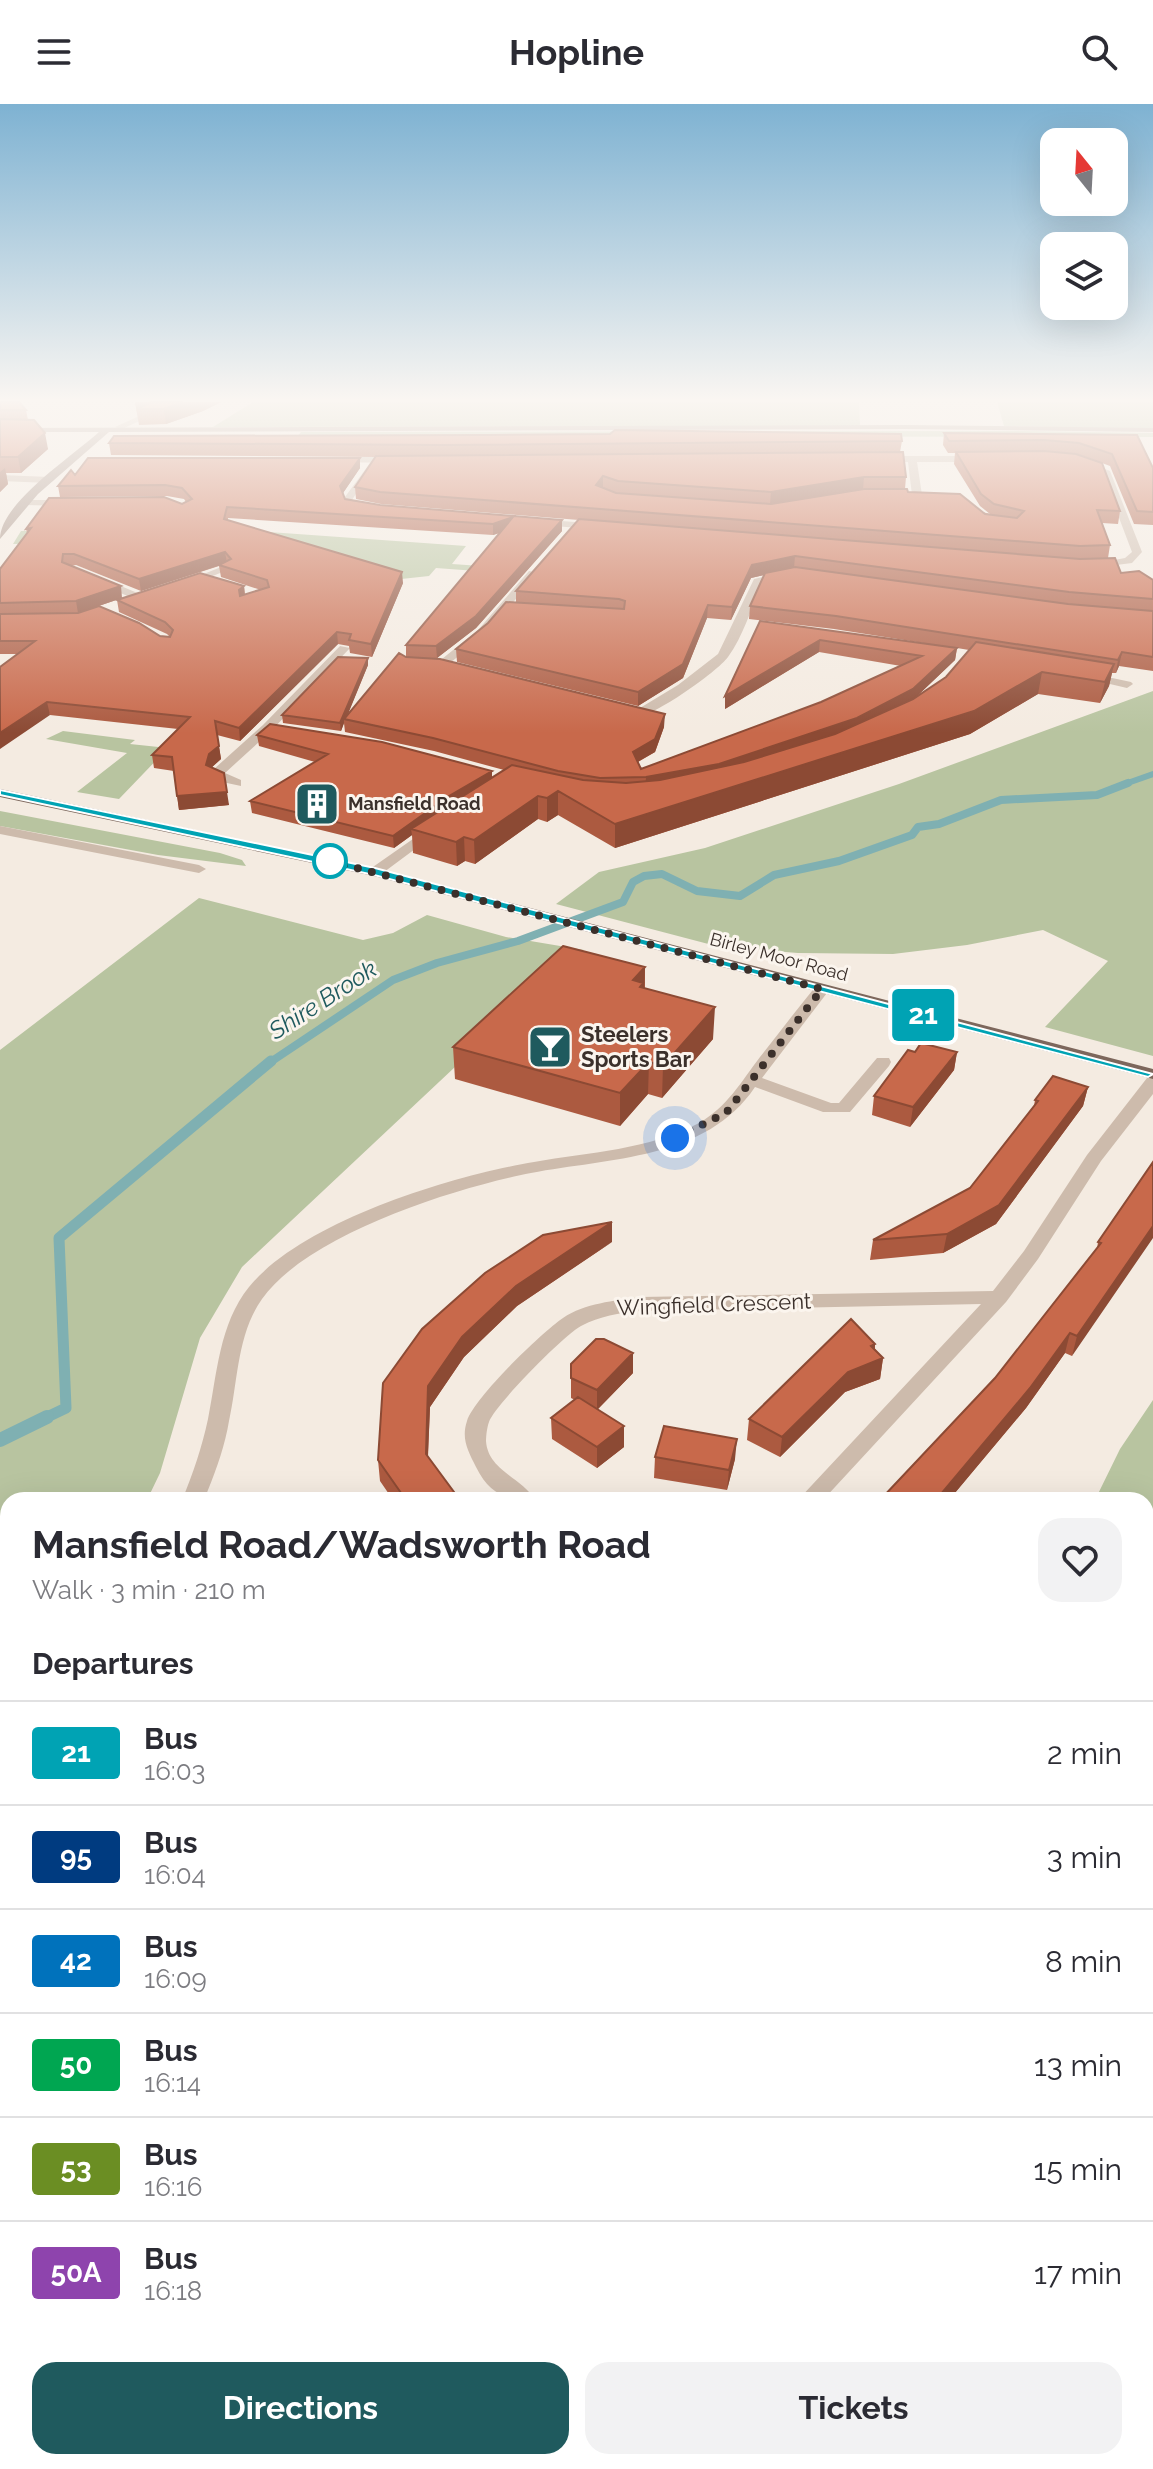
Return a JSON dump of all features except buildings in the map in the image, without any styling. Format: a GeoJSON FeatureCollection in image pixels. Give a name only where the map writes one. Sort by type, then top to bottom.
{"type":"FeatureCollection","features":[{"type":"Feature","properties":{"kind":"main road"},"geometry":{"type":"LineString","coordinates":[[0,536],[19,512]]}},
{"type":"Feature","properties":{"kind":"main road"},"geometry":{"type":"LineString","coordinates":[[0,793],[375,872]]}},
{"type":"Feature","properties":{"kind":"main road","name":"Birley Moor Road"},"geometry":{"type":"LineString","coordinates":[[375,872],[1153,1074]]}},
{"type":"Feature","properties":{"kind":"street"},"geometry":{"type":"LineString","coordinates":[[1078,565],[1120,563],[1134,557],[1137,552],[1122,512]]}},
{"type":"Feature","properties":{"kind":"street"},"geometry":{"type":"LineString","coordinates":[[516,521],[607,528]]}},
{"type":"Feature","properties":{"kind":"street"},"geometry":{"type":"LineString","coordinates":[[563,540],[576,525]]}},
{"type":"Feature","properties":{"kind":"street"},"geometry":{"type":"LineString","coordinates":[[456,669],[435,665],[509,610],[543,562]]}},
{"type":"Feature","properties":{"kind":"street"},"geometry":{"type":"LineString","coordinates":[[173,588],[225,569]]}},
{"type":"Feature","properties":{"kind":"street"},"geometry":{"type":"LineString","coordinates":[[639,714],[713,667],[723,656],[758,581],[794,574]]}},
{"type":"Feature","properties":{"kind":"street"},"geometry":{"type":"LineString","coordinates":[[89,578],[104,581],[143,599]]}},
{"type":"Feature","properties":{"kind":"street"},"geometry":{"type":"LineString","coordinates":[[202,578],[227,585]]}},
{"type":"Feature","properties":{"kind":"street"},"geometry":{"type":"LineString","coordinates":[[125,606],[158,593]]}},
{"type":"Feature","properties":{"kind":"street"},"geometry":{"type":"LineString","coordinates":[[737,624],[750,625]]}},
{"type":"Feature","properties":{"kind":"street"},"geometry":{"type":"LineString","coordinates":[[236,783],[224,781],[218,777],[219,772],[343,655]]}},
{"type":"Feature","properties":{"kind":"street"},"geometry":{"type":"LineString","coordinates":[[1073,673],[1127,684]]}},
{"type":"Feature","properties":{"kind":"street"},"geometry":{"type":"LineString","coordinates":[[621,709],[653,717]]}},
{"type":"Feature","properties":{"kind":"street"},"geometry":{"type":"LineString","coordinates":[[267,728],[282,729]]}},
{"type":"Feature","properties":{"kind":"street"},"geometry":{"type":"LineString","coordinates":[[375,872],[445,820]]}},
{"type":"Feature","properties":{"kind":"street"},"geometry":{"type":"LineString","coordinates":[[0,830],[199,869]]}},
{"type":"Feature","properties":{"kind":"street"},"geometry":{"type":"LineString","coordinates":[[196,1492],[218,1424],[239,1319],[257,1291],[279,1269],[353,1226],[435,1193],[487,1177],[657,1145],[693,1132],[726,1113],[822,989]]}},
{"type":"Feature","properties":{"kind":"street"},"geometry":{"type":"LineString","coordinates":[[751,1080],[829,1108],[844,1108],[883,1062]]}},
{"type":"Feature","properties":{"kind":"street"},"geometry":{"type":"LineString","coordinates":[[816,1492],[999,1297],[1031,1255],[1093,1159],[1153,1082]]}},
{"type":"Feature","properties":{"kind":"street","name":"Wingfield Crescent"},"geometry":{"type":"LineString","coordinates":[[513,1492],[492,1476],[475,1443],[478,1420],[497,1393],[571,1322],[602,1309],[640,1304],[999,1297]]}},
{"type":"Feature","properties":{"kind":"green space"},"geometry":{"type":"Polygon","coordinates":[[[21,531],[255,531],[466,546],[452,564],[523,569],[518,574],[436,568],[429,576],[392,580],[78,543],[13,544],[21,531]]]}},
{"type":"Feature","properties":{"kind":"green space"},"geometry":{"type":"Polygon","coordinates":[[[1153,691],[1153,1056],[1045,1027],[1108,961],[1043,930],[967,945],[893,954],[798,953],[716,946],[556,904],[599,872],[705,848],[899,784],[1153,691]]]}},
{"type":"Feature","properties":{"kind":"green space"},"geometry":{"type":"Polygon","coordinates":[[[63,731],[135,740],[130,744],[168,748],[119,799],[77,792],[127,753],[46,739],[63,731]]]}},
{"type":"Feature","properties":{"kind":"green space"},"geometry":{"type":"Polygon","coordinates":[[[0,811],[220,853],[242,860],[246,866],[158,855],[0,826],[0,811]]]}},
{"type":"Feature","properties":{"kind":"green space"},"geometry":{"type":"Polygon","coordinates":[[[199,898],[363,940],[393,933],[427,915],[506,937],[584,950],[554,974],[242,1267],[200,1338],[160,1473],[151,1492],[0,1492],[0,1050],[199,898]]]}},
{"type":"Feature","properties":{"kind":"green space"},"geometry":{"type":"Polygon","coordinates":[[[1153,1400],[1153,1492],[1099,1492],[1120,1449],[1153,1400]]]}},
{"type":"Feature","properties":{"kind":"waterway","name":"Shire Brook"},"geometry":{"type":"LineString","coordinates":[[1122,785],[1153,774]]}},
{"type":"Feature","properties":{"kind":"waterway","name":"Shire Brook"},"geometry":{"type":"LineString","coordinates":[[269,1063],[393,980],[437,963],[518,941],[623,902],[633,882],[644,876],[662,874],[697,891],[740,896],[774,875],[839,861],[912,835],[918,827],[939,824],[1001,800],[1097,795],[1128,783]]}},
{"type":"Feature","properties":{"kind":"waterway","name":"Shire Brook"},"geometry":{"type":"LineString","coordinates":[[43,1419],[66,1408],[59,1238],[271,1061]]}},
{"type":"Feature","properties":{"kind":"waterway","name":"Shire Brook"},"geometry":{"type":"LineString","coordinates":[[0,1440],[47,1417]]}},
{"type":"Feature","properties":{"kind":"bus line","name":"21"},"geometry":{"type":"LineString","coordinates":[[0,793],[284,850],[375,872],[1153,1074]]}},
{"type":"Feature","properties":{"kind":"place","name":"Mansfield Road"},"geometry":{"type":"Point","coordinates":[317,804]}},
{"type":"Feature","properties":{"kind":"place","name":"Steelers Sports Bar"},"geometry":{"type":"Point","coordinates":[550,1047]}},
{"type":"Feature","properties":{"kind":"route"},"geometry":{"type":"LineString","coordinates":[[330,861],[822,989],[726,1113],[693,1132],[675,1138]]}}]}
